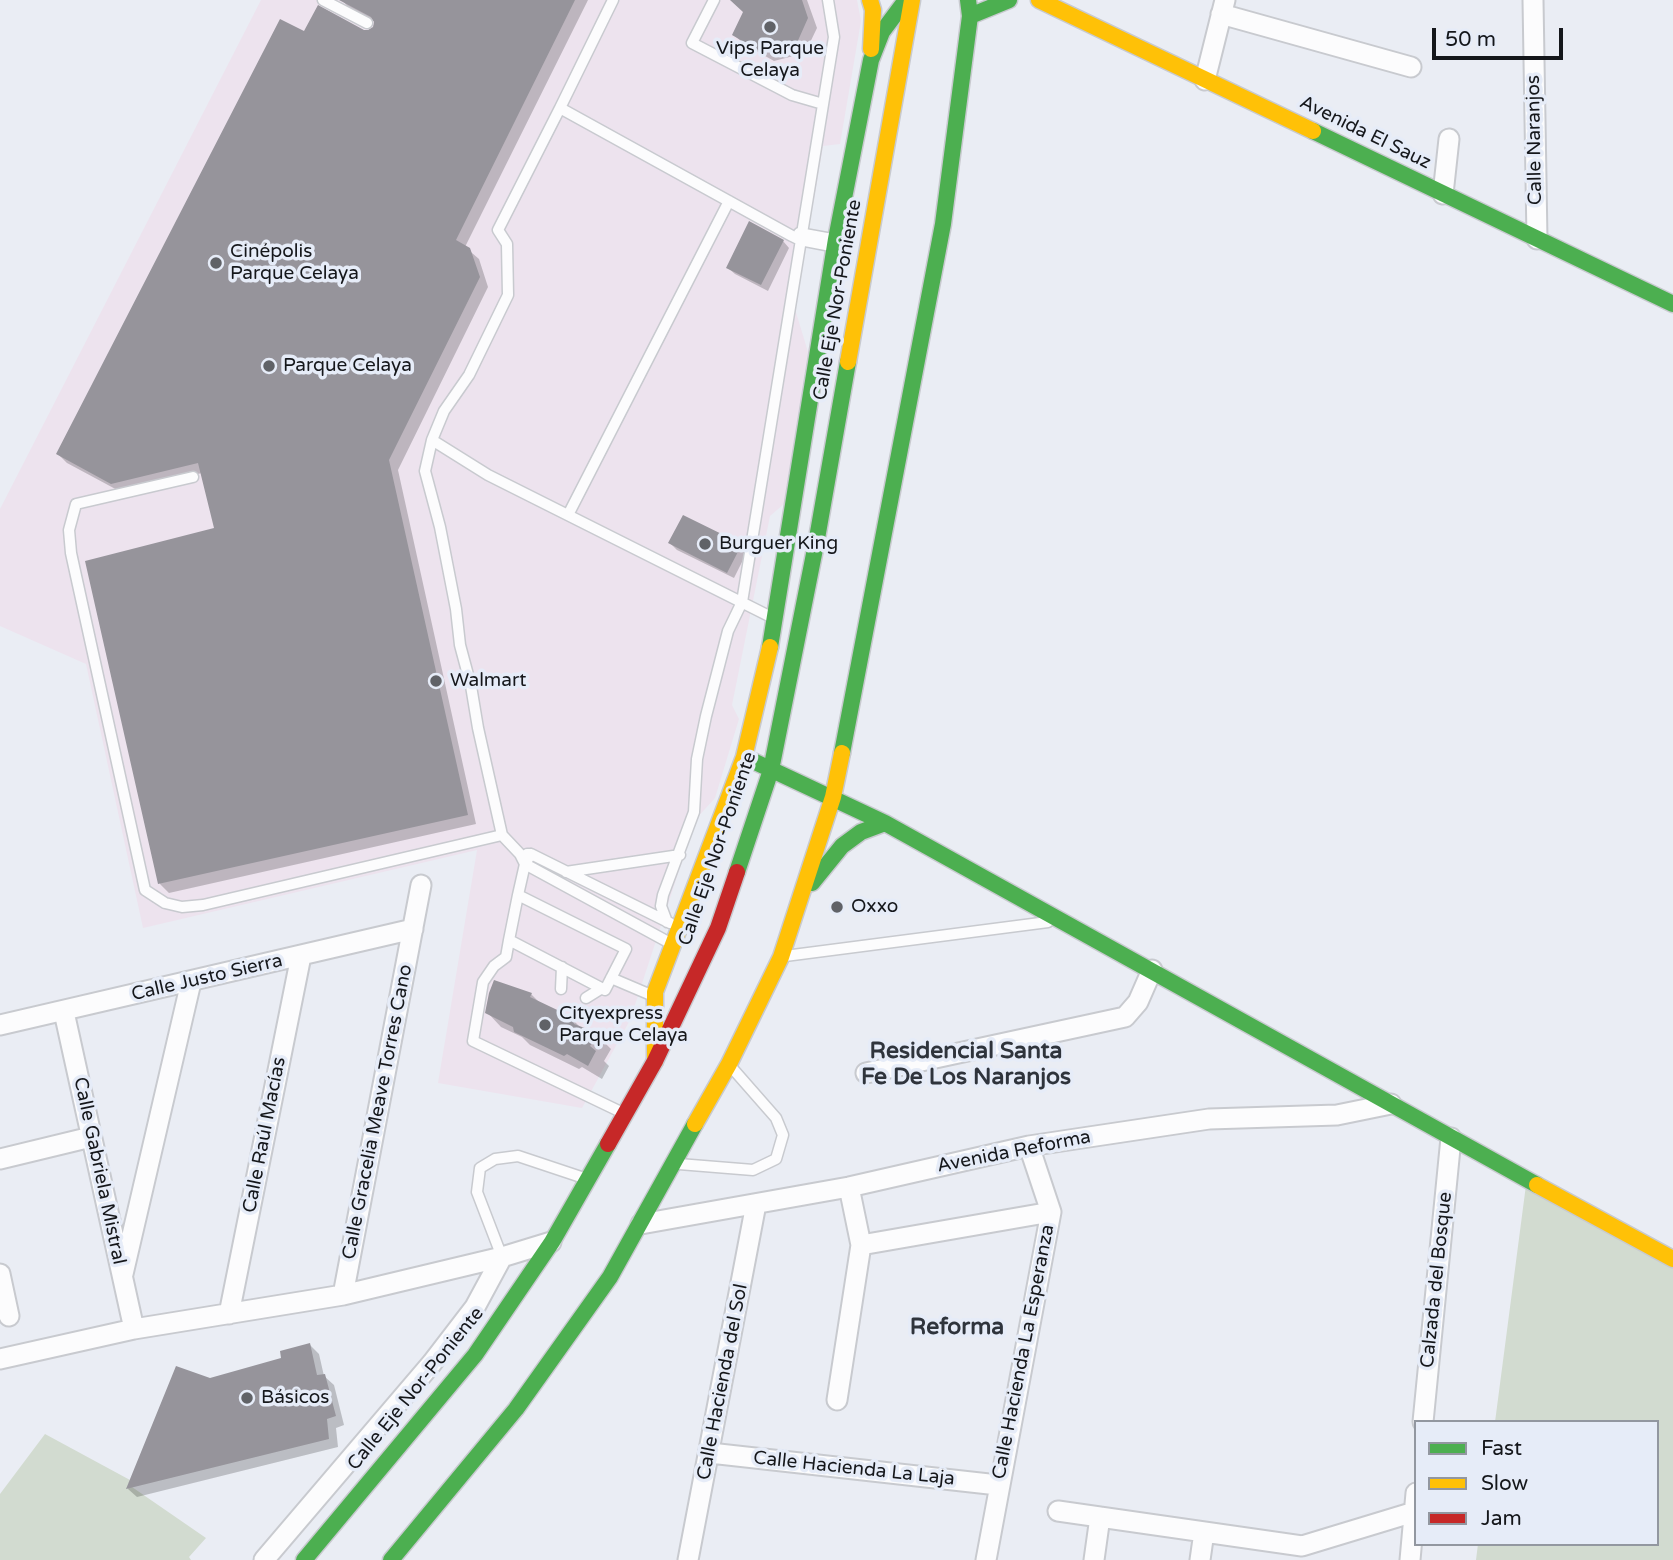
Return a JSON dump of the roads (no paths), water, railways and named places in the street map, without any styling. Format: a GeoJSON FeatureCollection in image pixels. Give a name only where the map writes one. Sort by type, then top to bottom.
{"type":"FeatureCollection","features":[{"type":"Feature","properties":{"kind":"main road"},"geometry":{"type":"LineString","coordinates":[[655,1060],[655,997],[674,944],[674,925],[744,757],[768,656],[835,243],[871,60],[873,10],[870,0]]}},
{"type":"Feature","properties":{"kind":"main road"},"geometry":{"type":"LineString","coordinates":[[871,60],[882,32],[906,0]]}},
{"type":"Feature","properties":{"kind":"main road","name":"Calle Eje Nor-Poniente"},"geometry":{"type":"LineString","coordinates":[[304,1560],[475,1354],[552,1242],[655,1060],[718,928],[771,770],[816,544],[912,0]]}},
{"type":"Feature","properties":{"kind":"main road"},"geometry":{"type":"LineString","coordinates":[[391,1560],[516,1409],[610,1277],[729,1064],[781,957],[833,797],[943,224],[969,8],[1009,0]]}},
{"type":"Feature","properties":{"kind":"main road","name":"Avenida El Sauz"},"geometry":{"type":"LineString","coordinates":[[1039,0],[1076,8],[1205,80],[1673,304]]}},
{"type":"Feature","properties":{"kind":"main road"},"geometry":{"type":"LineString","coordinates":[[744,757],[885,822],[1673,1259]]}},
{"type":"Feature","properties":{"kind":"main road"},"geometry":{"type":"LineString","coordinates":[[802,894],[842,846],[861,832],[885,822]]}},
{"type":"Feature","properties":{"kind":"street","name":"Calle Naranjos"},"geometry":{"type":"LineString","coordinates":[[1533,0],[1537,239]]}},
{"type":"Feature","properties":{"kind":"street"},"geometry":{"type":"LineString","coordinates":[[1205,80],[1223,7],[1411,67]]}},
{"type":"Feature","properties":{"kind":"street"},"geometry":{"type":"LineString","coordinates":[[1443,194],[1449,139]]}},
{"type":"Feature","properties":{"kind":"street","name":"Calle Gracelia Meave Torres Cano"},"geometry":{"type":"LineString","coordinates":[[343,1294],[421,885]]}},
{"type":"Feature","properties":{"kind":"street","name":"Calle Justo Sierra"},"geometry":{"type":"LineString","coordinates":[[0,1025],[413,929]]}},
{"type":"Feature","properties":{"kind":"street","name":"Calle Raúl Macías"},"geometry":{"type":"LineString","coordinates":[[229,1314],[301,956]]}},
{"type":"Feature","properties":{"kind":"street"},"geometry":{"type":"LineString","coordinates":[[866,1073],[1125,1017],[1138,1002],[1152,970]]}},
{"type":"Feature","properties":{"kind":"street"},"geometry":{"type":"LineString","coordinates":[[122,1279],[191,982]]}},
{"type":"Feature","properties":{"kind":"street","name":"Calle Gabriela Mistral"},"geometry":{"type":"LineString","coordinates":[[64,1012],[134,1329]]}},
{"type":"Feature","properties":{"kind":"street","name":"Avenida Reforma"},"geometry":{"type":"LineString","coordinates":[[641,1224],[849,1186],[1029,1146],[1209,1119],[1336,1115],[1391,1104]]}},
{"type":"Feature","properties":{"kind":"street"},"geometry":{"type":"LineString","coordinates":[[0,1159],[91,1137]]}},
{"type":"Feature","properties":{"kind":"street","name":"Calzada del Bosque"},"geometry":{"type":"LineString","coordinates":[[1423,1420],[1451,1138]]}},
{"type":"Feature","properties":{"kind":"street","name":"Calle Hacienda La Esperanza"},"geometry":{"type":"LineString","coordinates":[[986,1560],[1051,1212],[1029,1146]]}},
{"type":"Feature","properties":{"kind":"street"},"geometry":{"type":"LineString","coordinates":[[837,1400],[862,1245],[849,1186]]}},
{"type":"Feature","properties":{"kind":"street","name":"Calle Hacienda del Sol"},"geometry":{"type":"LineString","coordinates":[[689,1560],[756,1204]]}},
{"type":"Feature","properties":{"kind":"street"},"geometry":{"type":"LineString","coordinates":[[862,1245],[1051,1212]]}},
{"type":"Feature","properties":{"kind":"street"},"geometry":{"type":"LineString","coordinates":[[0,1359],[134,1329],[343,1294],[502,1257],[552,1242]]}},
{"type":"Feature","properties":{"kind":"street"},"geometry":{"type":"LineString","coordinates":[[264,1560],[432,1363],[475,1307],[502,1257]]}},
{"type":"Feature","properties":{"kind":"street"},"geometry":{"type":"LineString","coordinates":[[0,1273],[9,1316]]}},
{"type":"Feature","properties":{"kind":"street","name":"Calle Hacienda La Laja"},"geometry":{"type":"LineString","coordinates":[[710,1452],[998,1485]]}},
{"type":"Feature","properties":{"kind":"street"},"geometry":{"type":"LineString","coordinates":[[1058,1511],[1204,1532],[1301,1553],[1414,1502]]}},
{"type":"Feature","properties":{"kind":"street"},"geometry":{"type":"LineString","coordinates":[[1410,1560],[1414,1514]]}},
{"type":"Feature","properties":{"kind":"street"},"geometry":{"type":"LineString","coordinates":[[1094,1560],[1101,1517]]}},
{"type":"Feature","properties":{"kind":"street"},"geometry":{"type":"LineString","coordinates":[[1200,1560],[1204,1532]]}},
{"type":"Feature","properties":{"kind":"street"},"geometry":{"type":"LineString","coordinates":[[689,1560],[697,1560]]}},
{"type":"Feature","properties":{"kind":"lane"},"geometry":{"type":"LineString","coordinates":[[323,0],[367,23]]}},
{"type":"Feature","properties":{"kind":"lane"},"geometry":{"type":"LineString","coordinates":[[612,0],[498,230],[508,244],[508,295],[469,375],[444,411],[432,440],[425,471],[440,527],[460,645],[502,835],[547,877],[674,944]]}},
{"type":"Feature","properties":{"kind":"lane"},"geometry":{"type":"LineString","coordinates":[[714,0],[692,43],[792,95],[823,104]]}},
{"type":"Feature","properties":{"kind":"lane"},"geometry":{"type":"LineString","coordinates":[[674,925],[661,906],[694,812],[697,759],[706,716],[728,631],[743,602],[834,37],[828,0]]}},
{"type":"Feature","properties":{"kind":"lane"},"geometry":{"type":"LineString","coordinates":[[560,108],[785,231],[801,237],[835,243]]}},
{"type":"Feature","properties":{"kind":"lane"},"geometry":{"type":"LineString","coordinates":[[568,515],[729,201]]}},
{"type":"Feature","properties":{"kind":"lane"},"geometry":{"type":"LineString","coordinates":[[432,440],[488,475],[773,618]]}},
{"type":"Feature","properties":{"kind":"lane"},"geometry":{"type":"LineString","coordinates":[[193,477],[76,504],[69,530],[71,554],[145,890],[165,903],[182,907],[203,905],[502,835]]}},
{"type":"Feature","properties":{"kind":"lane"},"geometry":{"type":"LineString","coordinates":[[547,877],[680,855]]}},
{"type":"Feature","properties":{"kind":"lane"},"geometry":{"type":"LineString","coordinates":[[525,857],[674,925]]}},
{"type":"Feature","properties":{"kind":"lane"},"geometry":{"type":"LineString","coordinates":[[525,857],[506,957],[494,966],[483,982],[473,1041],[588,1098],[625,1113]]}},
{"type":"Feature","properties":{"kind":"lane"},"geometry":{"type":"LineString","coordinates":[[509,940],[606,990],[626,949],[518,895]]}},
{"type":"Feature","properties":{"kind":"lane"},"geometry":{"type":"LineString","coordinates":[[781,957],[1061,921]]}},
{"type":"Feature","properties":{"kind":"lane"},"geometry":{"type":"LineString","coordinates":[[562,967],[562,989]]}},
{"type":"Feature","properties":{"kind":"lane"},"geometry":{"type":"LineString","coordinates":[[611,978],[655,997]]}},
{"type":"Feature","properties":{"kind":"lane"},"geometry":{"type":"LineString","coordinates":[[586,998],[602,988]]}},
{"type":"Feature","properties":{"kind":"lane"},"geometry":{"type":"LineString","coordinates":[[675,1163],[752,1170],[776,1159],[783,1135],[776,1118],[729,1064]]}},
{"type":"Feature","properties":{"kind":"lane"},"geometry":{"type":"LineString","coordinates":[[502,1257],[477,1192],[480,1168],[495,1159],[518,1156],[588,1179]]}},
{"type":"Feature","properties":{"kind":"place","name":"Vips Parque Celaya"},"geometry":{"type":"Point","coordinates":[770,27]}},
{"type":"Feature","properties":{"kind":"place","name":"Cinépolis Parque Celaya"},"geometry":{"type":"Point","coordinates":[216,263]}},
{"type":"Feature","properties":{"kind":"place","name":"Parque Celaya"},"geometry":{"type":"Point","coordinates":[269,366]}},
{"type":"Feature","properties":{"kind":"place","name":"Burguer King"},"geometry":{"type":"Point","coordinates":[705,544]}},
{"type":"Feature","properties":{"kind":"place","name":"Walmart"},"geometry":{"type":"Point","coordinates":[436,681]}},
{"type":"Feature","properties":{"kind":"place","name":"Oxxo"},"geometry":{"type":"Point","coordinates":[837,907]}},
{"type":"Feature","properties":{"kind":"place","name":"Cityexpress Parque Celaya"},"geometry":{"type":"Point","coordinates":[545,1025]}},
{"type":"Feature","properties":{"kind":"place","name":"Básicos"},"geometry":{"type":"Point","coordinates":[247,1398]}},
{"type":"Feature","properties":{"kind":"district","name":"Residencial Santa Fe De Los Naranjos"},"geometry":{"type":"Point","coordinates":[966,1065]}},
{"type":"Feature","properties":{"kind":"district","name":"Reforma"},"geometry":{"type":"Point","coordinates":[957,1328]}}]}
